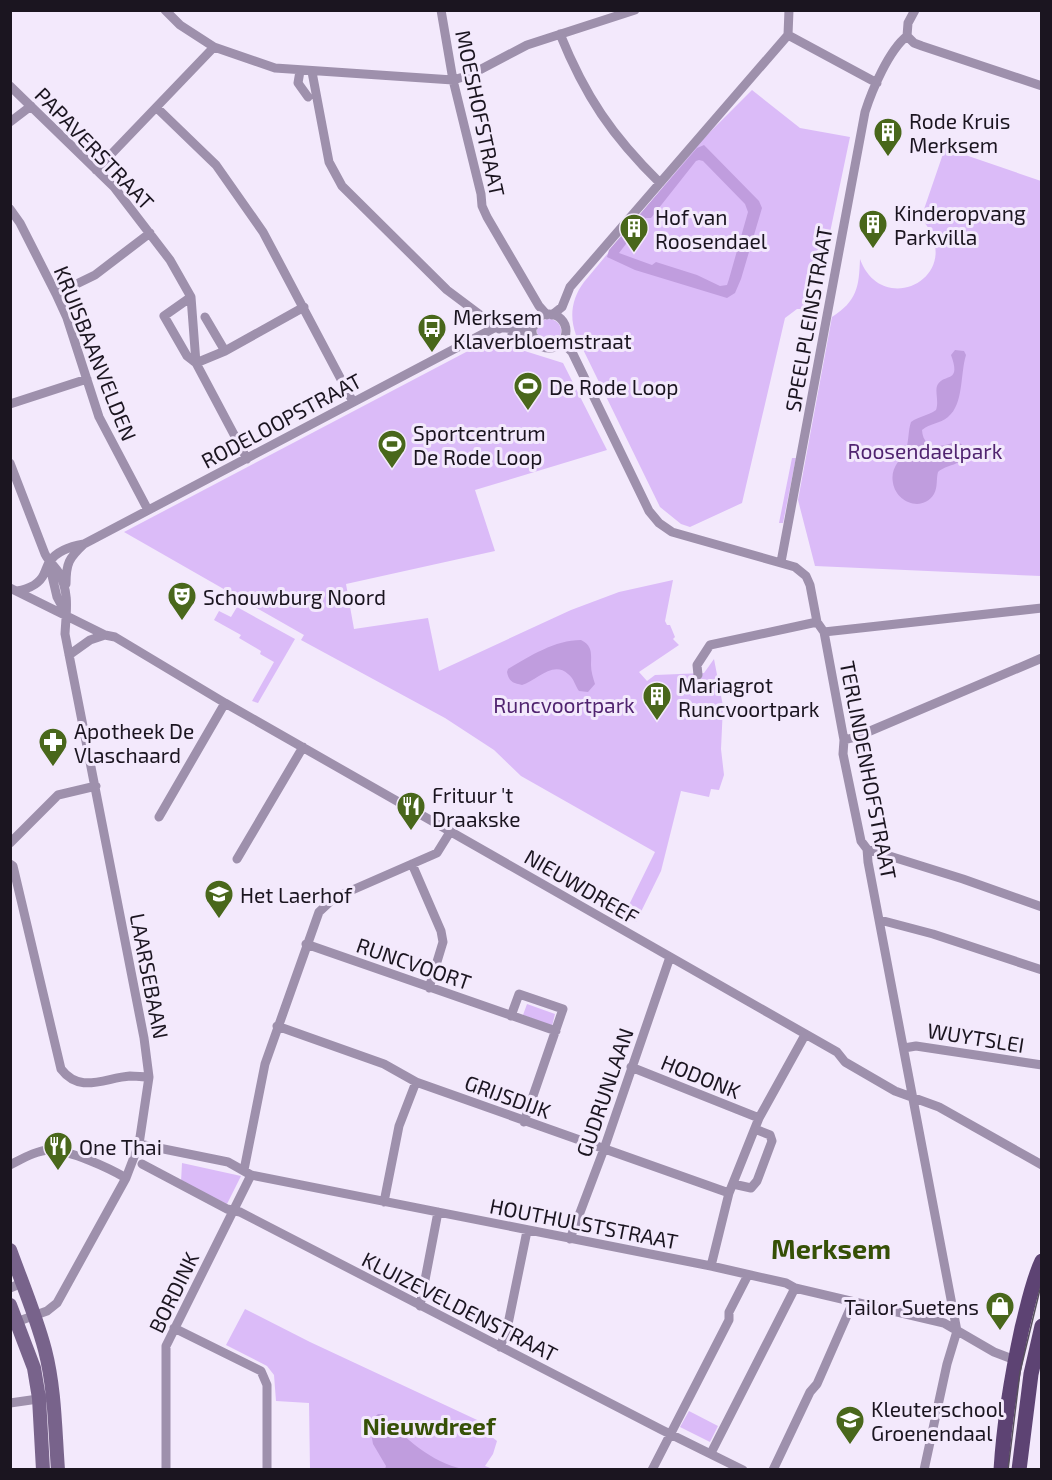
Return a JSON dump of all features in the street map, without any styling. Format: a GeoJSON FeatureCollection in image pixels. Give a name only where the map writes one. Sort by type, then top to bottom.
{"type":"FeatureCollection","features":[{"type":"Feature","properties":{"kind":"main road"},"geometry":{"type":"LineString","coordinates":[[1001,1470],[1006,1415],[1015,1360],[1029,1297],[1041,1261]]}},
{"type":"Feature","properties":{"kind":"main road"},"geometry":{"type":"LineString","coordinates":[[1019,1470],[1041,1326]]}},
{"type":"Feature","properties":{"kind":"street","name":"MOESHOFSTRAAT"},"geometry":{"type":"LineString","coordinates":[[441,10],[453,80],[482,206],[534,298],[550,315]]}},
{"type":"Feature","properties":{"kind":"street"},"geometry":{"type":"LineString","coordinates":[[170,12],[180,25],[214,47],[275,68],[453,80],[471,75],[527,45],[635,10]]}},
{"type":"Feature","properties":{"kind":"street"},"geometry":{"type":"LineString","coordinates":[[550,315],[557,316],[564,324],[566,333],[562,342],[556,346],[543,347],[534,337],[536,321],[562,307],[570,287],[789,35],[789,10]]}},
{"type":"Feature","properties":{"kind":"street","name":"SPEELPLEINSTRAAT"},"geometry":{"type":"LineString","coordinates":[[781,562],[864,118],[877,83],[900,42],[907,36],[908,23],[915,10]]}},
{"type":"Feature","properties":{"kind":"street"},"geometry":{"type":"LineString","coordinates":[[560,34],[576,72],[598,111],[634,157],[660,183]]}},
{"type":"Feature","properties":{"kind":"street"},"geometry":{"type":"LineString","coordinates":[[789,35],[877,83]]}},
{"type":"Feature","properties":{"kind":"street"},"geometry":{"type":"LineString","coordinates":[[907,36],[914,43],[922,46],[1041,86]]}},
{"type":"Feature","properties":{"kind":"street"},"geometry":{"type":"LineString","coordinates":[[96,170],[214,47]]}},
{"type":"Feature","properties":{"kind":"street"},"geometry":{"type":"LineString","coordinates":[[300,71],[298,83],[308,97]]}},
{"type":"Feature","properties":{"kind":"street"},"geometry":{"type":"LineString","coordinates":[[312,72],[329,162],[342,186],[449,292],[505,332],[534,337]]}},
{"type":"Feature","properties":{"kind":"street","name":"PAPAVERSTRAAT"},"geometry":{"type":"LineString","coordinates":[[10,86],[119,194],[170,260],[191,297]]}},
{"type":"Feature","properties":{"kind":"street"},"geometry":{"type":"LineString","coordinates":[[10,123],[31,106]]}},
{"type":"Feature","properties":{"kind":"street"},"geometry":{"type":"LineString","coordinates":[[157,108],[216,165],[263,232],[353,402]]}},
{"type":"Feature","properties":{"kind":"street","name":"KRUISBAANVELDEN"},"geometry":{"type":"LineString","coordinates":[[10,209],[20,223],[56,294],[67,318],[99,417],[148,510]]}},
{"type":"Feature","properties":{"kind":"street"},"geometry":{"type":"LineString","coordinates":[[56,294],[95,274],[150,233]]}},
{"type":"Feature","properties":{"kind":"street"},"geometry":{"type":"LineString","coordinates":[[191,297],[164,316],[187,356],[196,363]]}},
{"type":"Feature","properties":{"kind":"street"},"geometry":{"type":"LineString","coordinates":[[191,297],[196,363],[246,459]]}},
{"type":"Feature","properties":{"kind":"street"},"geometry":{"type":"LineString","coordinates":[[196,363],[225,351],[304,308]]}},
{"type":"Feature","properties":{"kind":"street"},"geometry":{"type":"LineString","coordinates":[[206,316],[225,351]]}},
{"type":"Feature","properties":{"kind":"street"},"geometry":{"type":"LineString","coordinates":[[496,327],[524,330],[534,326]]}},
{"type":"Feature","properties":{"kind":"street","name":"RODELOOPSTRAAT"},"geometry":{"type":"LineString","coordinates":[[49,562],[65,550],[84,544],[496,327]]}},
{"type":"Feature","properties":{"kind":"street","name":"TERLINDENHOFSTRAAT"},"geometry":{"type":"LineString","coordinates":[[562,342],[572,352],[658,523],[672,532],[690,538],[795,567],[806,576],[810,585],[817,622],[824,632],[844,740],[843,754],[861,841],[867,849],[957,1331]]}},
{"type":"Feature","properties":{"kind":"street"},"geometry":{"type":"LineString","coordinates":[[10,404],[87,379]]}},
{"type":"Feature","properties":{"kind":"street","name":"LAARSEBAAN"},"geometry":{"type":"LineString","coordinates":[[10,463],[49,562],[57,597],[66,614]]}},
{"type":"Feature","properties":{"kind":"street","name":"RODELOOPSTRAAT"},"geometry":{"type":"LineString","coordinates":[[49,562],[60,562],[70,557],[84,544]]}},
{"type":"Feature","properties":{"kind":"street"},"geometry":{"type":"LineString","coordinates":[[66,590],[66,574],[70,557]]}},
{"type":"Feature","properties":{"kind":"street"},"geometry":{"type":"LineString","coordinates":[[14,590],[31,588],[43,577],[49,562]]}},
{"type":"Feature","properties":{"kind":"street","name":"LAARSEBAAN"},"geometry":{"type":"LineString","coordinates":[[16,1322],[47,1311],[57,1303],[126,1178],[139,1144],[149,1077],[144,1038],[65,634],[66,590],[58,572],[49,562]]}},
{"type":"Feature","properties":{"kind":"street","name":"NIEUWDREEF"},"geometry":{"type":"LineString","coordinates":[[14,590],[115,638],[837,1052],[845,1062],[895,1091],[939,1107],[1041,1165]]}},
{"type":"Feature","properties":{"kind":"street"},"geometry":{"type":"LineString","coordinates":[[824,632],[1041,608]]}},
{"type":"Feature","properties":{"kind":"street"},"geometry":{"type":"LineString","coordinates":[[698,675],[697,665],[710,645],[817,622]]}},
{"type":"Feature","properties":{"kind":"street"},"geometry":{"type":"LineString","coordinates":[[69,655],[90,640],[105,635]]}},
{"type":"Feature","properties":{"kind":"street"},"geometry":{"type":"LineString","coordinates":[[844,740],[867,733],[1041,658]]}},
{"type":"Feature","properties":{"kind":"street"},"geometry":{"type":"LineString","coordinates":[[159,817],[225,703]]}},
{"type":"Feature","properties":{"kind":"street"},"geometry":{"type":"LineString","coordinates":[[237,859],[303,747]]}},
{"type":"Feature","properties":{"kind":"street"},"geometry":{"type":"LineString","coordinates":[[12,838],[58,795],[96,786]]}},
{"type":"Feature","properties":{"kind":"street","name":"BORDINK"},"geometry":{"type":"LineString","coordinates":[[166,1470],[166,1346],[234,1211],[248,1173],[260,1086],[277,1026],[318,912],[334,898],[437,853],[450,832]]}},
{"type":"Feature","properties":{"kind":"street"},"geometry":{"type":"LineString","coordinates":[[867,849],[1041,907]]}},
{"type":"Feature","properties":{"kind":"street"},"geometry":{"type":"LineString","coordinates":[[10,864],[13,866],[61,1069],[77,1082],[87,1083],[130,1076],[149,1077]]}},
{"type":"Feature","properties":{"kind":"street"},"geometry":{"type":"LineString","coordinates":[[412,864],[443,940],[429,988]]}},
{"type":"Feature","properties":{"kind":"street"},"geometry":{"type":"LineString","coordinates":[[880,920],[933,934],[1041,970]]}},
{"type":"Feature","properties":{"kind":"street","name":"RUNCVOORT"},"geometry":{"type":"LineString","coordinates":[[306,944],[556,1031]]}},
{"type":"Feature","properties":{"kind":"street","name":"GUDRUNLAAN"},"geometry":{"type":"LineString","coordinates":[[570,1239],[604,1149],[670,957]]}},
{"type":"Feature","properties":{"kind":"street"},"geometry":{"type":"LineString","coordinates":[[511,1016],[519,994],[563,1008],[524,1122]]}},
{"type":"Feature","properties":{"kind":"street","name":"GRIJSDIJK"},"geometry":{"type":"LineString","coordinates":[[277,1026],[384,1064],[416,1082],[524,1122],[731,1189]]}},
{"type":"Feature","properties":{"kind":"street"},"geometry":{"type":"LineString","coordinates":[[711,1266],[731,1189],[759,1118],[805,1035]]}},
{"type":"Feature","properties":{"kind":"street","name":"WUYTSLEI"},"geometry":{"type":"LineString","coordinates":[[904,1048],[916,1046],[1041,1065]]}},
{"type":"Feature","properties":{"kind":"street","name":"HODONK"},"geometry":{"type":"LineString","coordinates":[[631,1067],[759,1118]]}},
{"type":"Feature","properties":{"kind":"street"},"geometry":{"type":"LineString","coordinates":[[384,1202],[399,1126],[416,1082]]}},
{"type":"Feature","properties":{"kind":"street"},"geometry":{"type":"LineString","coordinates":[[731,1189],[751,1188],[757,1181],[772,1141],[770,1135],[755,1129]]}},
{"type":"Feature","properties":{"kind":"street","name":"HOUTHULSTSTRAAT"},"geometry":{"type":"LineString","coordinates":[[139,1144],[228,1162],[248,1173],[786,1283],[795,1288],[944,1323],[994,1352],[1015,1360]]}},
{"type":"Feature","properties":{"kind":"street"},"geometry":{"type":"LineString","coordinates":[[10,1165],[41,1151],[52,1150],[108,1168],[126,1178]]}},
{"type":"Feature","properties":{"kind":"street"},"geometry":{"type":"LineString","coordinates":[[142,1164],[234,1211]]}},
{"type":"Feature","properties":{"kind":"street","name":"KLUIZEVELDENSTRAAT"},"geometry":{"type":"LineString","coordinates":[[234,1211],[240,1212],[743,1470]]}},
{"type":"Feature","properties":{"kind":"street"},"geometry":{"type":"LineString","coordinates":[[420,1306],[438,1212]]}},
{"type":"Feature","properties":{"kind":"street"},"geometry":{"type":"LineString","coordinates":[[500,1347],[507,1329],[527,1231]]}},
{"type":"Feature","properties":{"kind":"street"},"geometry":{"type":"LineString","coordinates":[[10,1250],[16,1286],[34,1314],[46,1353],[44,1470]]}},
{"type":"Feature","properties":{"kind":"street"},"geometry":{"type":"LineString","coordinates":[[652,1470],[729,1320],[729,1312],[748,1275]]}},
{"type":"Feature","properties":{"kind":"street"},"geometry":{"type":"LineString","coordinates":[[711,1453],[795,1288]]}},
{"type":"Feature","properties":{"kind":"street"},"geometry":{"type":"LineString","coordinates":[[773,1470],[810,1392],[817,1384],[853,1302]]}},
{"type":"Feature","properties":{"kind":"street"},"geometry":{"type":"LineString","coordinates":[[10,1305],[46,1397],[58,1470]]}},
{"type":"Feature","properties":{"kind":"street"},"geometry":{"type":"LineString","coordinates":[[174,1328],[261,1371],[267,1385],[267,1470]]}},
{"type":"Feature","properties":{"kind":"street"},"geometry":{"type":"LineString","coordinates":[[924,1470],[947,1364],[957,1331]]}},
{"type":"Feature","properties":{"kind":"street"},"geometry":{"type":"LineString","coordinates":[[10,1403],[46,1397]]}},
{"type":"Feature","properties":{"kind":"green space"},"geometry":{"type":"Polygon","coordinates":[[[752,90],[800,128],[850,137],[828,242],[815,252],[807,290],[816,309],[797,309],[785,318],[742,503],[690,527],[681,524],[660,507],[576,335],[572,314],[577,294],[584,282],[703,139],[752,90]]]}},
{"type":"Feature","properties":{"kind":"green space","name":"Roosendaelpark"},"geometry":{"type":"Polygon","coordinates":[[[945,148],[1041,181],[1041,576],[815,566],[798,500],[832,317],[847,305],[855,293],[860,259],[871,277],[886,286],[902,288],[917,283],[929,273],[935,257],[933,239],[921,218],[945,148]]]}},
{"type":"Feature","properties":{"kind":"green space"},"geometry":{"type":"Polygon","coordinates":[[[549,319],[557,323],[561,331],[557,339],[549,343],[541,339],[537,331],[541,323],[549,319]]]}},
{"type":"Feature","properties":{"kind":"green space","name":"Runcvoortpark"},"geometry":{"type":"Polygon","coordinates":[[[487,341],[563,363],[607,450],[475,490],[495,551],[346,584],[354,629],[428,618],[439,671],[571,610],[619,592],[673,580],[665,621],[667,625],[670,625],[675,637],[673,639],[679,645],[639,672],[647,681],[655,675],[704,673],[714,659],[723,706],[721,749],[724,775],[719,790],[711,789],[709,797],[681,791],[661,871],[636,922],[624,915],[655,852],[521,776],[494,750],[445,718],[301,640],[304,635],[124,532],[487,341]]]}},
{"type":"Feature","properties":{"kind":"green space"},"geometry":{"type":"Polygon","coordinates":[[[792,458],[796,458],[783,523],[779,523],[792,458]]]}},
{"type":"Feature","properties":{"kind":"green space"},"geometry":{"type":"Polygon","coordinates":[[[237,607],[295,639],[258,703],[252,701],[274,662],[239,638],[241,635],[214,620],[219,611],[231,617],[237,607]]]}},
{"type":"Feature","properties":{"kind":"green space"},"geometry":{"type":"Polygon","coordinates":[[[527,1004],[555,1014],[552,1026],[523,1015],[527,1004]]]}},
{"type":"Feature","properties":{"kind":"green space"},"geometry":{"type":"Polygon","coordinates":[[[182,1163],[241,1176],[227,1204],[181,1182],[182,1163]]]}},
{"type":"Feature","properties":{"kind":"green space"},"geometry":{"type":"Polygon","coordinates":[[[245,1309],[490,1426],[487,1433],[497,1441],[493,1454],[485,1466],[493,1469],[310,1469],[309,1403],[276,1401],[274,1375],[267,1366],[226,1345],[245,1309]]]}},
{"type":"Feature","properties":{"kind":"green space"},"geometry":{"type":"Polygon","coordinates":[[[689,1411],[718,1426],[710,1442],[680,1427],[689,1411]]]}},
{"type":"Feature","properties":{"kind":"shaded area"},"geometry":{"type":"Polygon","coordinates":[[[704,145],[759,201],[762,208],[741,279],[735,293],[727,298],[635,270],[607,257],[609,250],[697,148],[704,145]],[[696,161],[651,218],[646,218],[619,253],[652,265],[656,262],[697,275],[720,286],[727,285],[748,212],[745,204],[703,161],[696,161]]]}},
{"type":"Feature","properties":{"kind":"shaded area"},"geometry":{"type":"Polygon","coordinates":[[[955,350],[964,351],[966,355],[957,404],[948,417],[922,430],[923,437],[930,444],[940,446],[957,441],[965,447],[966,455],[960,461],[938,472],[935,491],[929,500],[917,504],[910,503],[895,490],[893,473],[906,449],[911,422],[936,410],[937,386],[943,379],[953,374],[954,364],[951,355],[955,350]]]}},
{"type":"Feature","properties":{"kind":"shaded area"},"geometry":{"type":"Polygon","coordinates":[[[581,640],[588,645],[591,654],[591,670],[595,684],[588,692],[579,691],[570,676],[556,669],[522,685],[510,680],[508,669],[534,654],[562,643],[581,640]]]}},
{"type":"Feature","properties":{"kind":"shaded area"},"geometry":{"type":"Polygon","coordinates":[[[378,1414],[383,1414],[410,1441],[429,1455],[463,1469],[385,1469],[386,1466],[373,1444],[369,1422],[378,1414]]]}},
{"type":"Feature","properties":{"kind":"tram line"},"geometry":{"type":"LineString","coordinates":[[1008,1470],[1020,1372],[1042,1281]]}},
{"type":"Feature","properties":{"kind":"place","name":"Rode Kruis Merksem"},"geometry":{"type":"Point","coordinates":[888,158]}},
{"type":"Feature","properties":{"kind":"place","name":"Kinderopvang Parkvilla"},"geometry":{"type":"Point","coordinates":[873,250]}},
{"type":"Feature","properties":{"kind":"place","name":"Hof van Roosendael"},"geometry":{"type":"Point","coordinates":[634,254]}},
{"type":"Feature","properties":{"kind":"place","name":"Merksem Klaverbloemstraat"},"geometry":{"type":"Point","coordinates":[432,354]}},
{"type":"Feature","properties":{"kind":"place","name":"De Rode Loop"},"geometry":{"type":"Point","coordinates":[528,412]}},
{"type":"Feature","properties":{"kind":"place","name":"Sportcentrum De Rode Loop"},"geometry":{"type":"Point","coordinates":[392,470]}},
{"type":"Feature","properties":{"kind":"place","name":"Schouwburg Noord"},"geometry":{"type":"Point","coordinates":[182,622]}},
{"type":"Feature","properties":{"kind":"place","name":"Mariagrot Runcvoortpark"},"geometry":{"type":"Point","coordinates":[657,722]}},
{"type":"Feature","properties":{"kind":"place","name":"Apotheek De Vlaschaard"},"geometry":{"type":"Point","coordinates":[53,768]}},
{"type":"Feature","properties":{"kind":"place","name":"Frituur 't Draakske"},"geometry":{"type":"Point","coordinates":[411,832]}},
{"type":"Feature","properties":{"kind":"place","name":"Het Laerhof"},"geometry":{"type":"Point","coordinates":[219,920]}},
{"type":"Feature","properties":{"kind":"place","name":"One Thai"},"geometry":{"type":"Point","coordinates":[58,1172]}},
{"type":"Feature","properties":{"kind":"place","name":"Tailor Suetens"},"geometry":{"type":"Point","coordinates":[1000,1332]}},
{"type":"Feature","properties":{"kind":"place","name":"Kleuterschool Groenendaal"},"geometry":{"type":"Point","coordinates":[850,1446]}},
{"type":"Feature","properties":{"kind":"district","name":"Merksem"},"geometry":{"type":"Point","coordinates":[831,1248]}},
{"type":"Feature","properties":{"kind":"district","name":"Nieuwdreef"},"geometry":{"type":"Point","coordinates":[429,1425]}}]}
